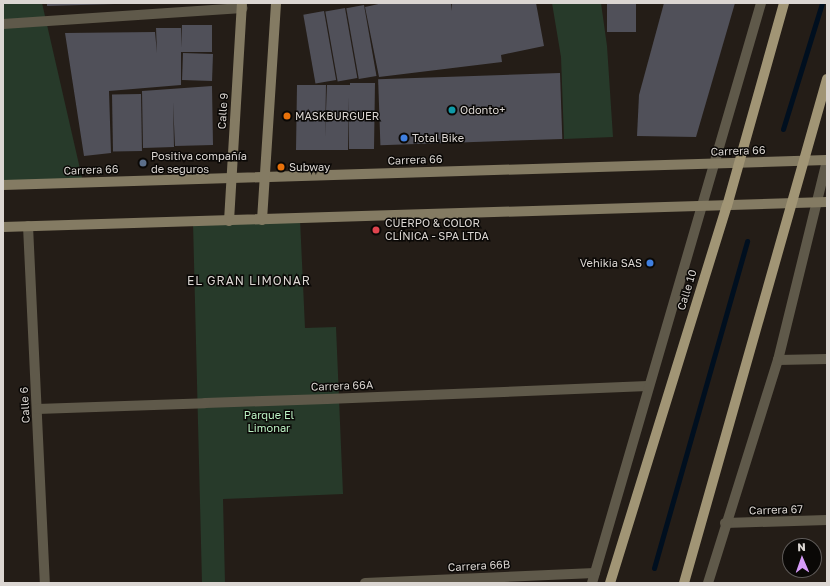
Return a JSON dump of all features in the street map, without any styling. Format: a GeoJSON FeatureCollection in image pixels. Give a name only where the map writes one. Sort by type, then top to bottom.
{"type":"FeatureCollection","features":[{"type":"Feature","properties":{"kind":"main road"},"geometry":{"type":"LineString","coordinates":[[262,220],[276,3]]}},
{"type":"Feature","properties":{"kind":"main road","name":"Calle 10"},"geometry":{"type":"LineString","coordinates":[[610,583],[727,206],[784,3]]}},
{"type":"Feature","properties":{"kind":"main road","name":"Calle 9"},"geometry":{"type":"LineString","coordinates":[[229,221],[242,5]]}},
{"type":"Feature","properties":{"kind":"main road"},"geometry":{"type":"LineString","coordinates":[[684,583],[794,203],[803,161],[827,79]]}},
{"type":"Feature","properties":{"kind":"main road","name":"Carrera 66"},"geometry":{"type":"LineString","coordinates":[[3,185],[827,160]]}},
{"type":"Feature","properties":{"kind":"main road"},"geometry":{"type":"LineString","coordinates":[[3,227],[822,203]]}},
{"type":"Feature","properties":{"kind":"street","name":"Calle 10"},"geometry":{"type":"LineString","coordinates":[[594,578],[648,386],[761,3]]}},
{"type":"Feature","properties":{"kind":"street"},"geometry":{"type":"LineString","coordinates":[[3,24],[242,5]]}},
{"type":"Feature","properties":{"kind":"street"},"geometry":{"type":"LineString","coordinates":[[708,583],[778,360],[822,203],[827,160]]}},
{"type":"Feature","properties":{"kind":"street","name":"Calle 6"},"geometry":{"type":"LineString","coordinates":[[28,226],[46,583]]}},
{"type":"Feature","properties":{"kind":"street"},"geometry":{"type":"LineString","coordinates":[[778,360],[827,359]]}},
{"type":"Feature","properties":{"kind":"street","name":"Carrera 66A"},"geometry":{"type":"LineString","coordinates":[[37,409],[648,386]]}},
{"type":"Feature","properties":{"kind":"street","name":"Carrera 67"},"geometry":{"type":"LineString","coordinates":[[726,523],[827,520]]}},
{"type":"Feature","properties":{"kind":"street","name":"Carrera 66B"},"geometry":{"type":"LineString","coordinates":[[364,583],[594,578]]}},
{"type":"Feature","properties":{"kind":"green space"},"geometry":{"type":"Polygon","coordinates":[[[3,3],[42,3],[83,182],[3,185],[3,3]]]}},
{"type":"Feature","properties":{"kind":"green space"},"geometry":{"type":"Polygon","coordinates":[[[552,3],[601,3],[607,46],[613,137],[564,139],[561,57],[552,3]]]}},
{"type":"Feature","properties":{"kind":"green space","name":"Parque El Limonar"},"geometry":{"type":"Polygon","coordinates":[[[300,219],[305,328],[336,327],[343,494],[223,499],[225,583],[202,583],[193,222],[300,219]]]}},
{"type":"Feature","properties":{"kind":"building"},"geometry":{"type":"Polygon","coordinates":[[[47,3],[115,3],[115,4],[47,6],[47,3]]]}},
{"type":"Feature","properties":{"kind":"building"},"geometry":{"type":"Polygon","coordinates":[[[383,3],[451,3],[452,11],[452,3],[536,3],[544,46],[501,55],[502,62],[379,77],[365,7],[383,3]]]}},
{"type":"Feature","properties":{"kind":"building"},"geometry":{"type":"Polygon","coordinates":[[[607,3],[636,3],[636,32],[607,32],[607,3]]]}},
{"type":"Feature","properties":{"kind":"building"},"geometry":{"type":"Polygon","coordinates":[[[664,3],[735,3],[696,137],[637,136],[639,95],[664,3]]]}},
{"type":"Feature","properties":{"kind":"building"},"geometry":{"type":"Polygon","coordinates":[[[364,5],[377,76],[359,79],[346,8],[364,5]]]}},
{"type":"Feature","properties":{"kind":"building"},"geometry":{"type":"Polygon","coordinates":[[[345,8],[357,78],[338,81],[325,11],[345,8]]]}},
{"type":"Feature","properties":{"kind":"building"},"geometry":{"type":"Polygon","coordinates":[[[324,11],[336,80],[315,84],[303,15],[324,11]]]}},
{"type":"Feature","properties":{"kind":"building"},"geometry":{"type":"Polygon","coordinates":[[[182,25],[212,25],[212,52],[181,52],[181,85],[109,91],[111,153],[84,156],[65,33],[155,32],[157,53],[156,28],[181,28],[181,48],[182,25]]]}},
{"type":"Feature","properties":{"kind":"building"},"geometry":{"type":"Polygon","coordinates":[[[183,53],[213,54],[212,81],[182,80],[183,53]]]}},
{"type":"Feature","properties":{"kind":"building"},"geometry":{"type":"Polygon","coordinates":[[[560,73],[562,139],[380,145],[378,79],[560,73]]]}},
{"type":"Feature","properties":{"kind":"building"},"geometry":{"type":"Polygon","coordinates":[[[350,83],[375,83],[374,149],[349,149],[349,97],[348,150],[296,150],[297,85],[326,85],[325,137],[327,85],[350,85],[350,83]]]}},
{"type":"Feature","properties":{"kind":"building"},"geometry":{"type":"Polygon","coordinates":[[[212,86],[213,145],[175,146],[173,102],[174,147],[143,148],[142,91],[212,86]]]}},
{"type":"Feature","properties":{"kind":"building"},"geometry":{"type":"Polygon","coordinates":[[[141,94],[142,151],[113,151],[112,95],[141,94]]]}},
{"type":"Feature","properties":{"kind":"waterway"},"geometry":{"type":"LineString","coordinates":[[783,129],[822,3]]}},
{"type":"Feature","properties":{"kind":"waterway"},"geometry":{"type":"LineString","coordinates":[[654,568],[747,241]]}},
{"type":"Feature","properties":{"kind":"place","name":"Odonto+"},"geometry":{"type":"Point","coordinates":[452,110]}},
{"type":"Feature","properties":{"kind":"place","name":"MASKBURGUER"},"geometry":{"type":"Point","coordinates":[287,116]}},
{"type":"Feature","properties":{"kind":"place","name":"Total Bike"},"geometry":{"type":"Point","coordinates":[404,138]}},
{"type":"Feature","properties":{"kind":"place","name":"Positiva compañía de seguros"},"geometry":{"type":"Point","coordinates":[143,163]}},
{"type":"Feature","properties":{"kind":"place","name":"Subway"},"geometry":{"type":"Point","coordinates":[281,167]}},
{"type":"Feature","properties":{"kind":"place","name":"CUERPO & COLOR CLÍNICA - SPA LTDA"},"geometry":{"type":"Point","coordinates":[376,230]}},
{"type":"Feature","properties":{"kind":"place","name":"Vehikia SAS"},"geometry":{"type":"Point","coordinates":[650,263]}},
{"type":"Feature","properties":{"kind":"district","name":"EL GRAN LIMONAR"},"geometry":{"type":"Point","coordinates":[249,281]}}]}
